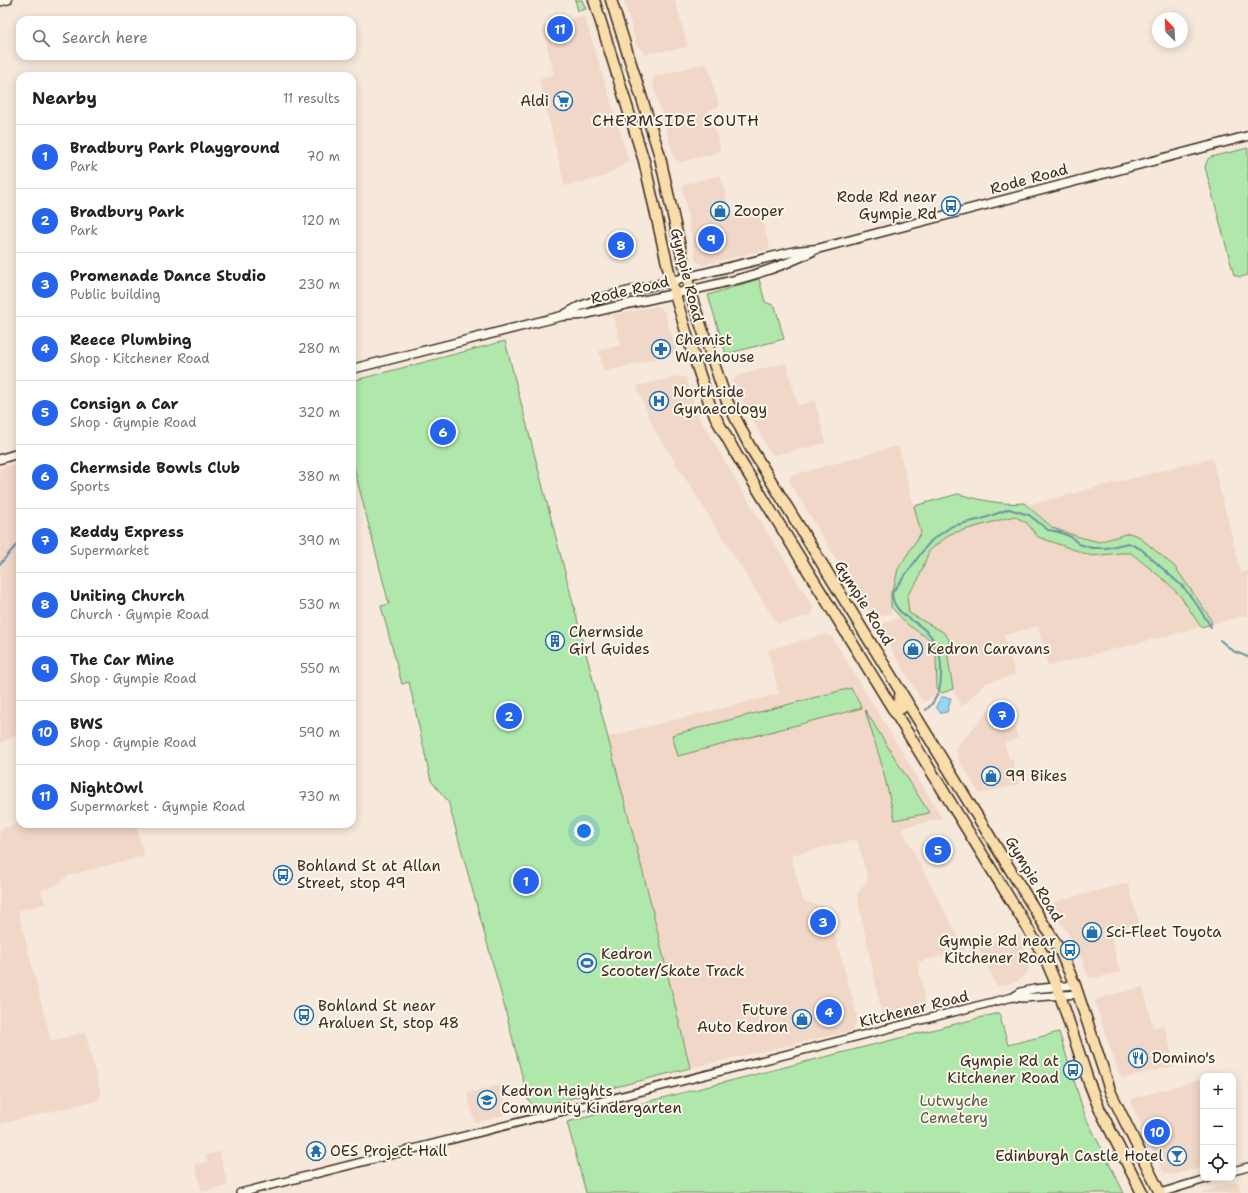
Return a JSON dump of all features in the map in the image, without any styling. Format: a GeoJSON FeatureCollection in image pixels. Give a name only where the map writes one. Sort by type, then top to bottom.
{"type":"FeatureCollection","features":[{"type":"Feature","properties":{"kind":"highway","name":"Gympie Road"},"geometry":{"type":"LineString","coordinates":[[594,0],[644,161],[674,294],[703,388],[718,422],[736,454],[1045,958],[1059,990],[1093,1094],[1107,1126],[1142,1193]]}},
{"type":"Feature","properties":{"kind":"highway","name":"Gympie Road"},"geometry":{"type":"LineString","coordinates":[[611,0],[659,153],[690,290],[721,387],[736,421],[1064,959],[1076,989],[1110,1093],[1160,1193]]}},
{"type":"Feature","properties":{"kind":"highway"},"geometry":{"type":"LineString","coordinates":[[895,712],[902,708],[899,702],[901,691]]}},
{"type":"Feature","properties":{"kind":"main road","name":"Rode Road"},"geometry":{"type":"LineString","coordinates":[[562,316],[578,307],[599,299],[796,251],[817,249],[1248,136]]}},
{"type":"Feature","properties":{"kind":"main road","name":"Rode Road"},"geometry":{"type":"LineString","coordinates":[[356,368],[562,316],[581,315],[771,270],[798,259],[817,249]]}},
{"type":"Feature","properties":{"kind":"main road"},"geometry":{"type":"LineString","coordinates":[[2,458],[16,454]]}},
{"type":"Feature","properties":{"kind":"street"},"geometry":{"type":"LineString","coordinates":[[0,2],[8,0]]}},
{"type":"Feature","properties":{"kind":"street","name":"Kitchener Road"},"geometry":{"type":"LineString","coordinates":[[240,1193],[1013,997],[1023,998],[1059,990],[1076,989]]}},
{"type":"Feature","properties":{"kind":"street"},"geometry":{"type":"LineString","coordinates":[[1236,1170],[1248,1167]]}},
{"type":"Feature","properties":{"kind":"street"},"geometry":{"type":"LineString","coordinates":[[1160,1193],[1200,1181]]}},
{"type":"Feature","properties":{"kind":"shaded area"},"geometry":{"type":"Polygon","coordinates":[[[624,0],[675,0],[688,47],[646,54],[637,46],[624,0]]]}},
{"type":"Feature","properties":{"kind":"shaded area"},"geometry":{"type":"Polygon","coordinates":[[[582,16],[585,18],[629,161],[605,176],[565,186],[539,79],[554,75],[543,27],[582,16]]]}},
{"type":"Feature","properties":{"kind":"shaded area"},"geometry":{"type":"Polygon","coordinates":[[[707,63],[719,106],[709,110],[721,151],[681,162],[675,159],[652,81],[656,76],[707,63]]]}},
{"type":"Feature","properties":{"kind":"shaded area"},"geometry":{"type":"Polygon","coordinates":[[[720,175],[731,215],[760,208],[770,250],[753,252],[703,265],[696,261],[683,189],[684,185],[720,175]]]}},
{"type":"Feature","properties":{"kind":"shaded area"},"geometry":{"type":"Polygon","coordinates":[[[657,306],[664,311],[676,349],[672,354],[604,372],[599,351],[621,345],[613,315],[657,306]]]}},
{"type":"Feature","properties":{"kind":"shaded area"},"geometry":{"type":"Polygon","coordinates":[[[786,363],[798,405],[815,401],[826,443],[775,455],[769,451],[733,382],[739,375],[786,363]]]}},
{"type":"Feature","properties":{"kind":"shaded area"},"geometry":{"type":"Polygon","coordinates":[[[680,376],[686,378],[698,416],[813,607],[812,615],[777,624],[653,427],[637,386],[680,376]]]}},
{"type":"Feature","properties":{"kind":"shaded area"},"geometry":{"type":"Polygon","coordinates":[[[898,446],[921,533],[898,569],[894,587],[891,592],[891,613],[873,619],[790,483],[790,476],[898,446]]]}},
{"type":"Feature","properties":{"kind":"shaded area"},"geometry":{"type":"Polygon","coordinates":[[[1212,458],[1241,573],[1248,571],[1248,615],[1212,624],[1209,616],[1175,567],[1129,533],[1099,542],[1076,536],[1053,528],[1028,505],[1212,458]]]}},
{"type":"Feature","properties":{"kind":"shaded area"},"geometry":{"type":"Polygon","coordinates":[[[16,464],[16,734],[0,743],[0,468],[16,464]]]}},
{"type":"Feature","properties":{"kind":"shaded area"},"geometry":{"type":"Polygon","coordinates":[[[1014,516],[1027,523],[1038,537],[1091,556],[1131,553],[1168,583],[1181,597],[1201,627],[1048,666],[1038,626],[1004,635],[1015,675],[985,683],[962,707],[953,689],[937,631],[909,613],[907,596],[918,580],[929,551],[950,534],[1014,516]]]}},
{"type":"Feature","properties":{"kind":"shaded area"},"geometry":{"type":"Polygon","coordinates":[[[900,617],[908,625],[932,641],[936,654],[936,695],[923,702],[877,626],[900,617]]]}},
{"type":"Feature","properties":{"kind":"shaded area"},"geometry":{"type":"Polygon","coordinates":[[[826,634],[832,637],[942,818],[901,828],[965,950],[918,962],[926,1010],[892,1020],[881,1009],[857,895],[868,879],[857,839],[791,855],[803,901],[827,907],[857,1016],[854,1030],[690,1068],[648,892],[607,737],[779,694],[768,650],[826,634]]]}},
{"type":"Feature","properties":{"kind":"shaded area"},"geometry":{"type":"Polygon","coordinates":[[[1007,699],[1018,738],[1004,743],[1009,759],[1012,758],[1019,784],[980,794],[959,760],[957,746],[993,706],[1007,699]]]}},
{"type":"Feature","properties":{"kind":"shaded area"},"geometry":{"type":"Polygon","coordinates":[[[16,824],[16,828],[137,828],[144,856],[69,875],[53,887],[41,890],[45,904],[18,911],[51,1041],[85,1032],[101,1094],[98,1100],[0,1124],[0,829],[16,824]]]}},
{"type":"Feature","properties":{"kind":"shaded area","name":"Sci-Fleet Toyota"},"geometry":{"type":"Polygon","coordinates":[[[1128,883],[1139,923],[1116,929],[1117,934],[1111,936],[1118,966],[1121,972],[1100,977],[1088,977],[1075,943],[1053,912],[1053,906],[1055,902],[1128,883]]]}},
{"type":"Feature","properties":{"kind":"shaded area"},"geometry":{"type":"Polygon","coordinates":[[[1019,934],[1029,959],[1028,972],[1017,981],[997,987],[978,946],[1019,934]]]}},
{"type":"Feature","properties":{"kind":"shaded area"},"geometry":{"type":"Polygon","coordinates":[[[1143,987],[1153,1028],[1164,1025],[1175,1066],[1123,1078],[1120,1076],[1095,1002],[1097,999],[1143,987]]]}},
{"type":"Feature","properties":{"kind":"shaded area"},"geometry":{"type":"Polygon","coordinates":[[[1200,1080],[1200,1168],[1171,1175],[1163,1171],[1130,1102],[1134,1098],[1200,1080]]]}},
{"type":"Feature","properties":{"kind":"shaded area","name":"Kedron Heights Community Kindergarten"},"geometry":{"type":"Polygon","coordinates":[[[501,1085],[507,1107],[506,1112],[503,1115],[475,1123],[467,1093],[501,1085]]]}},
{"type":"Feature","properties":{"kind":"shaded area"},"geometry":{"type":"Polygon","coordinates":[[[219,1152],[228,1185],[202,1192],[195,1165],[207,1162],[206,1155],[219,1152]]]}},
{"type":"Feature","properties":{"kind":"shaded area"},"geometry":{"type":"Polygon","coordinates":[[[1238,1181],[1241,1193],[1201,1193],[1238,1181]]]}},
{"type":"Feature","properties":{"kind":"green space"},"geometry":{"type":"Polygon","coordinates":[[[575,0],[582,0],[586,9],[578,11],[575,0]]]}},
{"type":"Feature","properties":{"kind":"green space"},"geometry":{"type":"Polygon","coordinates":[[[1248,148],[1248,275],[1240,277],[1234,275],[1205,167],[1208,159],[1211,157],[1248,148]]]}},
{"type":"Feature","properties":{"kind":"green space"},"geometry":{"type":"Polygon","coordinates":[[[759,279],[765,302],[775,306],[784,339],[726,354],[708,295],[759,279]]]}},
{"type":"Feature","properties":{"kind":"green space"},"geometry":{"type":"Polygon","coordinates":[[[505,341],[648,892],[690,1068],[537,1107],[532,1105],[528,1099],[502,997],[448,801],[431,781],[409,682],[402,684],[381,606],[389,604],[356,476],[356,380],[505,341]]]}},
{"type":"Feature","properties":{"kind":"green space"},"geometry":{"type":"Polygon","coordinates":[[[958,494],[998,503],[1024,503],[1053,528],[1099,542],[1129,533],[1138,536],[1175,567],[1209,616],[1212,624],[1201,627],[1181,597],[1168,583],[1131,553],[1092,556],[1038,537],[1027,523],[1014,516],[950,534],[929,551],[918,580],[907,596],[909,613],[943,632],[949,639],[948,659],[953,689],[942,693],[937,689],[936,654],[932,641],[908,625],[891,607],[891,592],[894,587],[898,569],[921,533],[914,506],[958,494]]]}},
{"type":"Feature","properties":{"kind":"green space"},"geometry":{"type":"Polygon","coordinates":[[[851,688],[862,708],[678,756],[672,735],[851,688]]]}},
{"type":"Feature","properties":{"kind":"green space"},"geometry":{"type":"Polygon","coordinates":[[[865,710],[929,813],[895,820],[881,762],[865,710]]]}},
{"type":"Feature","properties":{"kind":"green space","name":"Lutwyche Cemetery"},"geometry":{"type":"Polygon","coordinates":[[[999,1013],[1008,1045],[1059,1032],[1085,1116],[1124,1193],[586,1193],[567,1122],[999,1013]]]}},
{"type":"Feature","properties":{"kind":"water"},"geometry":{"type":"Polygon","coordinates":[[[941,697],[951,698],[947,712],[941,713],[936,707],[941,697]]]}},
{"type":"Feature","properties":{"kind":"waterway"},"geometry":{"type":"LineString","coordinates":[[926,710],[935,699],[940,686],[940,655],[936,644],[930,635],[901,612],[897,607],[893,601],[892,593],[932,540],[952,526],[982,519],[1009,509],[1029,515],[1048,530],[1059,532],[1071,537],[1079,544],[1092,548],[1106,548],[1128,543],[1141,549],[1184,588],[1211,627]]}},
{"type":"Feature","properties":{"kind":"waterway"},"geometry":{"type":"LineString","coordinates":[[0,564],[16,546]]}},
{"type":"Feature","properties":{"kind":"waterway"},"geometry":{"type":"LineString","coordinates":[[1220,640],[1233,651],[1248,657]]}},
{"type":"Feature","properties":{"kind":"place","name":"NightOwl"},"geometry":{"type":"Point","coordinates":[560,29]}},
{"type":"Feature","properties":{"kind":"place","name":"Aldi"},"geometry":{"type":"Point","coordinates":[563,101]}},
{"type":"Feature","properties":{"kind":"place","name":"Rode Rd near Gympie Rd"},"geometry":{"type":"Point","coordinates":[951,206]}},
{"type":"Feature","properties":{"kind":"place","name":"Zooper"},"geometry":{"type":"Point","coordinates":[720,211]}},
{"type":"Feature","properties":{"kind":"place","name":"The Car Mine"},"geometry":{"type":"Point","coordinates":[711,239]}},
{"type":"Feature","properties":{"kind":"place","name":"Uniting Church"},"geometry":{"type":"Point","coordinates":[621,245]}},
{"type":"Feature","properties":{"kind":"place","name":"Chemist Warehouse"},"geometry":{"type":"Point","coordinates":[661,349]}},
{"type":"Feature","properties":{"kind":"place","name":"Northside Gynaecology"},"geometry":{"type":"Point","coordinates":[659,401]}},
{"type":"Feature","properties":{"kind":"place","name":"Chermside Bowls Club"},"geometry":{"type":"Point","coordinates":[443,432]}},
{"type":"Feature","properties":{"kind":"place","name":"Chermside Girl Guides"},"geometry":{"type":"Point","coordinates":[555,641]}},
{"type":"Feature","properties":{"kind":"place","name":"Kedron Caravans"},"geometry":{"type":"Point","coordinates":[913,649]}},
{"type":"Feature","properties":{"kind":"place","name":"Reddy Express"},"geometry":{"type":"Point","coordinates":[1002,715]}},
{"type":"Feature","properties":{"kind":"place","name":"Bradbury Park"},"geometry":{"type":"Point","coordinates":[509,716]}},
{"type":"Feature","properties":{"kind":"place","name":"99 Bikes"},"geometry":{"type":"Point","coordinates":[991,776]}},
{"type":"Feature","properties":{"kind":"place","name":"Consign a Car"},"geometry":{"type":"Point","coordinates":[938,850]}},
{"type":"Feature","properties":{"kind":"place","name":"Bohland St at Allan Street, stop 49"},"geometry":{"type":"Point","coordinates":[283,875]}},
{"type":"Feature","properties":{"kind":"place","name":"Bradbury Park Playground"},"geometry":{"type":"Point","coordinates":[526,881]}},
{"type":"Feature","properties":{"kind":"place","name":"Promenade Dance Studio"},"geometry":{"type":"Point","coordinates":[823,922]}},
{"type":"Feature","properties":{"kind":"place","name":"Sci-Fleet Toyota"},"geometry":{"type":"Point","coordinates":[1092,932]}},
{"type":"Feature","properties":{"kind":"place","name":"Gympie Rd near Kitchener Road"},"geometry":{"type":"Point","coordinates":[1070,950]}},
{"type":"Feature","properties":{"kind":"place","name":"Kedron Scooter/Skate Track"},"geometry":{"type":"Point","coordinates":[587,963]}},
{"type":"Feature","properties":{"kind":"place","name":"Reece Plumbing"},"geometry":{"type":"Point","coordinates":[829,1012]}},
{"type":"Feature","properties":{"kind":"place","name":"Bohland St near Araluen St, stop 48"},"geometry":{"type":"Point","coordinates":[304,1015]}},
{"type":"Feature","properties":{"kind":"place","name":"Future Auto Kedron"},"geometry":{"type":"Point","coordinates":[802,1019]}},
{"type":"Feature","properties":{"kind":"place","name":"Domino's"},"geometry":{"type":"Point","coordinates":[1138,1058]}},
{"type":"Feature","properties":{"kind":"place","name":"Gympie Rd at Kitchener Road"},"geometry":{"type":"Point","coordinates":[1073,1070]}},
{"type":"Feature","properties":{"kind":"place","name":"Kedron Heights Community Kindergarten"},"geometry":{"type":"Point","coordinates":[487,1100]}},
{"type":"Feature","properties":{"kind":"place","name":"BWS"},"geometry":{"type":"Point","coordinates":[1157,1132]}},
{"type":"Feature","properties":{"kind":"place","name":"OES Project Hall"},"geometry":{"type":"Point","coordinates":[316,1151]}},
{"type":"Feature","properties":{"kind":"place","name":"Edinburgh Castle Hotel"},"geometry":{"type":"Point","coordinates":[1177,1156]}},
{"type":"Feature","properties":{"kind":"district","name":"CHERMSIDE SOUTH"},"geometry":{"type":"Point","coordinates":[676,120]}}]}
